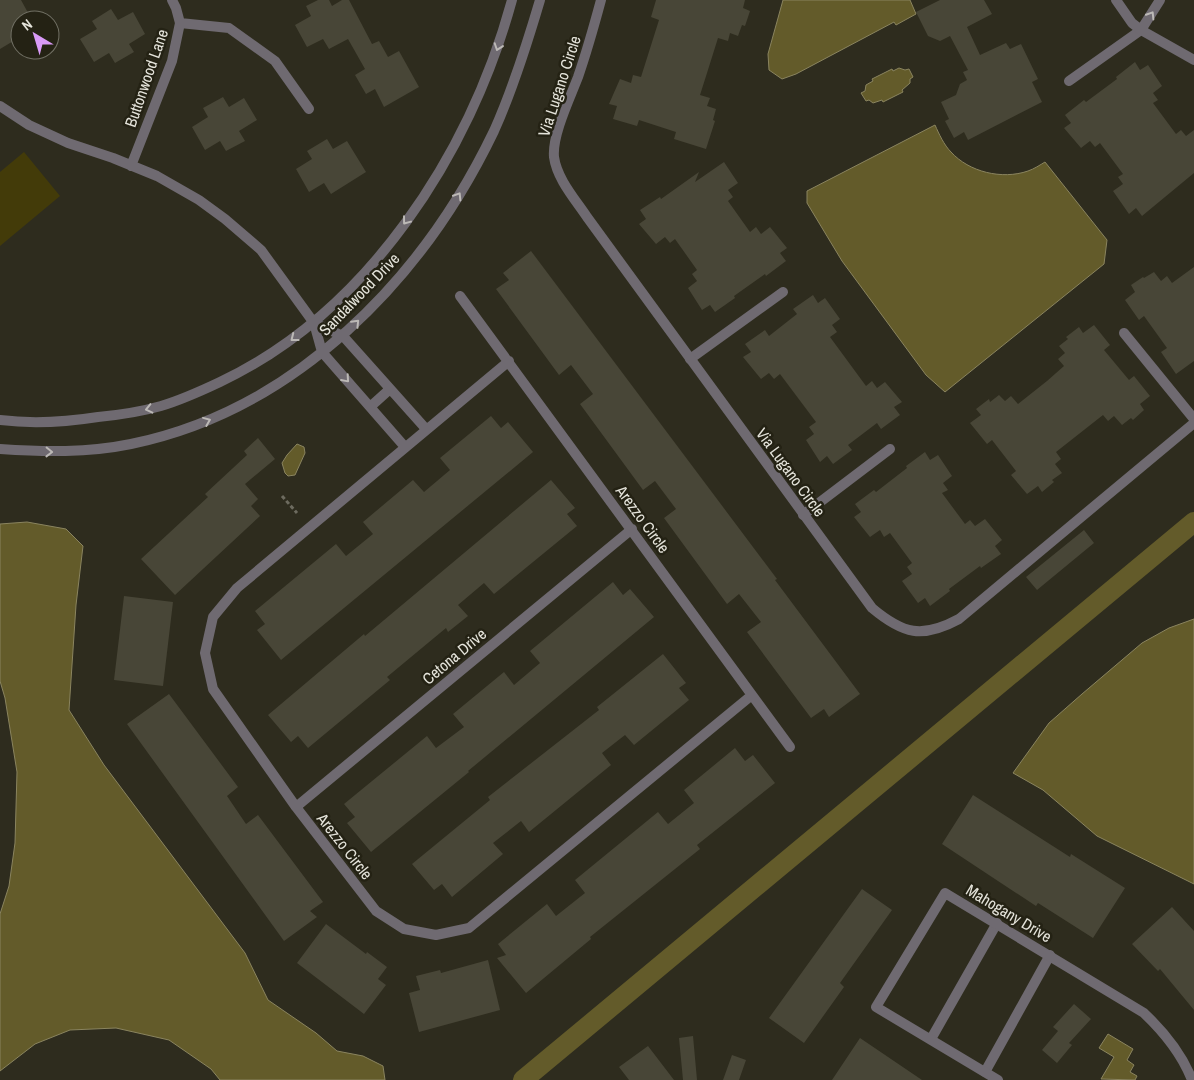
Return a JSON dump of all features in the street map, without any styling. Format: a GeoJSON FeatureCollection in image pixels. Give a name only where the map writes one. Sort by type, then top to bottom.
{"type":"FeatureCollection","features":[{"type":"Feature","properties":{"kind":"street","name":"Buttonwood Lane"},"geometry":{"type":"LineString","coordinates":[[132,166],[172,61],[180,23],[172,0]]}},
{"type":"Feature","properties":{"kind":"street","name":"Sandalwood Drive"},"geometry":{"type":"LineString","coordinates":[[0,420],[43,422],[83,419],[130,413],[163,406],[241,372],[286,344],[314,323],[354,284],[388,245],[446,162],[469,118],[490,70],[512,0]]}},
{"type":"Feature","properties":{"kind":"street","name":"Sandalwood Drive"},"geometry":{"type":"LineString","coordinates":[[0,449],[49,452],[82,451],[130,444],[177,432],[208,421],[252,400],[294,374],[343,336],[409,265],[441,222],[470,177],[494,130],[514,81],[540,0]]}},
{"type":"Feature","properties":{"kind":"street","name":"Via Lugano Circle"},"geometry":{"type":"LineString","coordinates":[[601,0],[592,33],[562,120],[554,157],[560,174],[577,203],[803,515],[872,608],[883,618],[908,630],[923,633],[943,628],[959,619],[1194,424]]}},
{"type":"Feature","properties":{"kind":"street"},"geometry":{"type":"LineString","coordinates":[[1116,0],[1132,24],[1194,60]]}},
{"type":"Feature","properties":{"kind":"street"},"geometry":{"type":"LineString","coordinates":[[1069,81],[1140,30],[1160,0]]}},
{"type":"Feature","properties":{"kind":"street"},"geometry":{"type":"LineString","coordinates":[[180,23],[229,28],[275,61],[309,109]]}},
{"type":"Feature","properties":{"kind":"street"},"geometry":{"type":"LineString","coordinates":[[0,106],[29,125],[68,143],[157,176],[199,200],[225,219],[261,250],[314,323],[322,352],[406,447]]}},
{"type":"Feature","properties":{"kind":"street"},"geometry":{"type":"LineString","coordinates":[[690,359],[783,292]]}},
{"type":"Feature","properties":{"kind":"street","name":"Arezzo Circle"},"geometry":{"type":"LineString","coordinates":[[460,296],[790,747]]}},
{"type":"Feature","properties":{"kind":"street"},"geometry":{"type":"LineString","coordinates":[[314,323],[343,336],[426,429]]}},
{"type":"Feature","properties":{"kind":"street"},"geometry":{"type":"LineString","coordinates":[[1124,332],[1194,419]]}},
{"type":"Feature","properties":{"kind":"street","name":"Arezzo Circle"},"geometry":{"type":"LineString","coordinates":[[509,361],[237,588],[214,617],[205,653],[213,689],[296,806],[376,911],[404,929],[436,935],[469,928],[752,695]]}},
{"type":"Feature","properties":{"kind":"street"},"geometry":{"type":"LineString","coordinates":[[370,407],[390,388]]}},
{"type":"Feature","properties":{"kind":"street"},"geometry":{"type":"LineString","coordinates":[[803,515],[890,449]]}},
{"type":"Feature","properties":{"kind":"street","name":"Cetona Drive"},"geometry":{"type":"LineString","coordinates":[[296,806],[632,529]]}},
{"type":"Feature","properties":{"kind":"street","name":"Mahogany Drive"},"geometry":{"type":"LineString","coordinates":[[998,1080],[876,1007],[945,893],[1144,1013],[1162,1030],[1176,1048],[1192,1080]]}},
{"type":"Feature","properties":{"kind":"street"},"geometry":{"type":"LineString","coordinates":[[930,1039],[997,923]]}},
{"type":"Feature","properties":{"kind":"street"},"geometry":{"type":"LineString","coordinates":[[985,1072],[1050,955]]}},
{"type":"Feature","properties":{"kind":"path"},"geometry":{"type":"LineString","coordinates":[[282,496],[297,513]]}},
{"type":"Feature","properties":{"kind":"shaded area"},"geometry":{"type":"Polygon","coordinates":[[[783,0],[910,0],[916,14],[896,25],[894,22],[796,74],[782,79],[769,70],[768,54],[783,0]]]}},
{"type":"Feature","properties":{"kind":"shaded area"},"geometry":{"type":"Polygon","coordinates":[[[899,68],[909,69],[913,77],[910,79],[910,83],[902,90],[903,92],[883,102],[882,100],[873,103],[869,100],[866,101],[861,93],[865,91],[866,85],[873,81],[872,79],[892,69],[893,71],[899,68]]]}},
{"type":"Feature","properties":{"kind":"shaded area"},"geometry":{"type":"Polygon","coordinates":[[[935,125],[951,152],[958,159],[976,169],[997,174],[1018,174],[1045,162],[1107,240],[1104,264],[945,392],[926,375],[842,261],[807,203],[807,191],[935,125]]]}},
{"type":"Feature","properties":{"kind":"shaded area"},"geometry":{"type":"Polygon","coordinates":[[[24,152],[60,196],[0,246],[0,172],[24,152]]]}},
{"type":"Feature","properties":{"kind":"shaded area"},"geometry":{"type":"Polygon","coordinates":[[[297,444],[304,447],[305,453],[295,475],[288,476],[282,463],[297,444]]]}},
{"type":"Feature","properties":{"kind":"shaded area"},"geometry":{"type":"Polygon","coordinates":[[[27,522],[66,529],[83,546],[76,605],[69,710],[104,765],[245,953],[268,1000],[316,1033],[337,1051],[363,1056],[383,1066],[385,1080],[220,1080],[211,1069],[169,1040],[116,1028],[70,1030],[35,1044],[0,1071],[0,914],[9,886],[15,843],[17,772],[5,698],[0,681],[0,524],[27,522]]]}},
{"type":"Feature","properties":{"kind":"shaded area"},"geometry":{"type":"Polygon","coordinates":[[[1194,619],[1194,884],[1097,836],[1043,790],[1013,773],[1049,723],[1082,694],[1142,643],[1169,628],[1194,619]]]}},
{"type":"Feature","properties":{"kind":"shaded area"},"geometry":{"type":"Polygon","coordinates":[[[1108,1034],[1133,1049],[1127,1060],[1134,1065],[1130,1072],[1137,1076],[1135,1080],[1101,1079],[1114,1057],[1099,1048],[1108,1034]]]}},
{"type":"Feature","properties":{"kind":"building"},"geometry":{"type":"Polygon","coordinates":[[[0,0],[21,0],[26,10],[10,10],[10,43],[0,49],[0,0]]]}},
{"type":"Feature","properties":{"kind":"building"},"geometry":{"type":"Polygon","coordinates":[[[318,0],[329,0],[332,6],[342,0],[349,0],[372,44],[379,41],[388,57],[399,51],[419,87],[384,107],[375,89],[366,94],[355,75],[365,69],[348,39],[329,49],[323,39],[307,47],[295,25],[311,16],[306,6],[318,0]]]}},
{"type":"Feature","properties":{"kind":"building"},"geometry":{"type":"Polygon","coordinates":[[[656,0],[745,0],[743,8],[750,11],[745,26],[742,25],[738,36],[730,33],[728,41],[718,38],[700,95],[710,98],[707,106],[716,109],[713,120],[715,121],[706,149],[674,139],[676,132],[639,120],[637,126],[613,119],[617,106],[609,104],[620,79],[631,83],[633,75],[641,77],[659,20],[651,17],[656,0]]]}},
{"type":"Feature","properties":{"kind":"building"},"geometry":{"type":"Polygon","coordinates":[[[940,0],[984,0],[992,14],[967,27],[980,55],[1006,43],[1010,49],[1021,44],[1038,79],[1032,82],[1042,102],[968,140],[964,132],[954,138],[945,121],[949,119],[941,102],[956,95],[960,84],[967,80],[963,72],[968,70],[950,36],[940,41],[928,36],[916,12],[940,0]]]}},
{"type":"Feature","properties":{"kind":"building"},"geometry":{"type":"Polygon","coordinates":[[[111,9],[118,20],[133,12],[145,34],[129,44],[134,52],[115,63],[109,53],[94,62],[80,39],[97,29],[92,21],[111,9]]]}},
{"type":"Feature","properties":{"kind":"building"},"geometry":{"type":"Polygon","coordinates":[[[1135,62],[1140,70],[1148,65],[1162,86],[1153,93],[1158,100],[1153,103],[1176,134],[1181,130],[1186,136],[1194,130],[1194,173],[1142,216],[1136,208],[1129,214],[1113,191],[1123,184],[1118,177],[1123,174],[1100,143],[1095,147],[1090,141],[1081,148],[1064,128],[1071,123],[1065,115],[1084,100],[1086,102],[1117,79],[1116,77],[1135,62]]]}},
{"type":"Feature","properties":{"kind":"building"},"geometry":{"type":"Polygon","coordinates":[[[223,97],[229,107],[244,98],[257,120],[239,131],[245,141],[226,151],[220,141],[205,150],[192,127],[208,117],[203,108],[223,97]]]}},
{"type":"Feature","properties":{"kind":"building"},"geometry":{"type":"Polygon","coordinates":[[[327,139],[333,149],[347,141],[366,172],[331,194],[324,183],[309,192],[296,169],[312,159],[307,151],[327,139]]]}},
{"type":"Feature","properties":{"kind":"building"},"geometry":{"type":"Polygon","coordinates":[[[724,162],[738,183],[728,190],[733,197],[728,201],[750,232],[756,227],[761,234],[770,227],[787,248],[780,253],[786,261],[734,296],[735,298],[715,312],[710,305],[702,310],[688,288],[697,281],[692,274],[697,270],[675,239],[670,243],[665,237],[656,244],[639,224],[646,219],[640,210],[660,197],[661,199],[699,172],[695,182],[724,162]]]}},
{"type":"Feature","properties":{"kind":"building"},"geometry":{"type":"Polygon","coordinates":[[[531,251],[777,579],[775,580],[860,694],[829,717],[824,709],[811,718],[747,632],[761,622],[739,594],[727,604],[664,518],[676,509],[655,481],[643,490],[580,404],[593,394],[571,365],[559,375],[496,289],[509,280],[503,273],[531,251]]]}},
{"type":"Feature","properties":{"kind":"building"},"geometry":{"type":"Polygon","coordinates":[[[1194,267],[1194,361],[1176,374],[1161,352],[1167,348],[1144,316],[1139,320],[1125,300],[1135,292],[1131,285],[1143,277],[1154,272],[1161,281],[1167,276],[1172,283],[1194,267]]]}},
{"type":"Feature","properties":{"kind":"building"},"geometry":{"type":"Polygon","coordinates":[[[813,295],[818,303],[825,298],[840,319],[832,325],[837,332],[830,337],[866,386],[872,381],[877,388],[885,382],[902,402],[894,407],[900,415],[881,429],[877,423],[848,445],[852,450],[833,464],[827,456],[820,462],[806,440],[814,434],[809,427],[816,422],[780,374],[774,379],[769,373],[761,379],[743,357],[751,352],[745,344],[765,330],[769,336],[797,314],[793,309],[813,295]]]}},
{"type":"Feature","properties":{"kind":"building"},"geometry":{"type":"Polygon","coordinates":[[[1094,325],[1110,345],[1104,350],[1129,380],[1134,376],[1150,396],[1140,404],[1144,410],[1133,420],[1131,418],[1122,425],[1114,416],[1108,421],[1103,415],[1056,452],[1061,459],[1055,464],[1062,473],[1052,480],[1054,482],[1042,492],[1038,486],[1027,494],[1011,475],[1016,471],[992,440],[987,444],[970,423],[981,415],[976,409],[989,399],[990,402],[999,395],[1005,401],[1011,396],[1018,404],[1064,366],[1058,359],[1065,353],[1059,346],[1068,339],[1066,337],[1079,327],[1083,333],[1094,325]]]}},
{"type":"Feature","properties":{"kind":"building"},"geometry":{"type":"Polygon","coordinates":[[[491,416],[501,428],[508,422],[533,452],[281,660],[257,630],[265,624],[255,611],[336,544],[346,556],[373,534],[363,522],[413,480],[424,492],[450,470],[440,458],[491,416]]]}},
{"type":"Feature","properties":{"kind":"building"},"geometry":{"type":"Polygon","coordinates":[[[258,438],[275,459],[245,484],[258,499],[251,506],[260,516],[175,595],[141,559],[208,497],[205,494],[247,455],[244,451],[258,438]]]}},
{"type":"Feature","properties":{"kind":"building"},"geometry":{"type":"Polygon","coordinates":[[[925,452],[930,460],[938,455],[952,476],[943,483],[948,490],[942,493],[965,524],[970,520],[975,526],[985,519],[1002,540],[995,546],[1001,554],[981,568],[980,566],[930,606],[925,598],[918,603],[902,581],[912,574],[907,567],[912,563],[890,533],[884,537],[880,530],[870,537],[854,517],[861,512],[855,504],[874,490],[876,492],[925,452]]]}},
{"type":"Feature","properties":{"kind":"building"},"geometry":{"type":"Polygon","coordinates":[[[551,480],[575,508],[567,514],[577,526],[494,594],[484,583],[458,605],[468,616],[448,632],[446,628],[387,677],[390,680],[308,748],[298,736],[291,742],[268,715],[551,480]]]}},
{"type":"Feature","properties":{"kind":"building"},"geometry":{"type":"Polygon","coordinates":[[[1084,530],[1094,543],[1037,590],[1026,577],[1084,530]]]}},
{"type":"Feature","properties":{"kind":"building"},"geometry":{"type":"Polygon","coordinates":[[[613,582],[623,595],[630,589],[654,617],[371,852],[347,823],[355,817],[344,804],[427,736],[436,748],[464,727],[453,714],[504,672],[514,685],[540,663],[530,651],[613,582]]]}},
{"type":"Feature","properties":{"kind":"building"},"geometry":{"type":"Polygon","coordinates":[[[124,596],[173,602],[163,686],[114,680],[124,596]]]}},
{"type":"Feature","properties":{"kind":"building"},"geometry":{"type":"Polygon","coordinates":[[[663,654],[686,683],[679,688],[689,700],[634,745],[625,735],[602,753],[611,765],[529,832],[521,821],[493,843],[503,854],[452,897],[442,884],[434,890],[412,864],[490,800],[488,797],[599,710],[597,707],[663,654]]]}},
{"type":"Feature","properties":{"kind":"building"},"geometry":{"type":"Polygon","coordinates":[[[169,694],[238,787],[227,796],[246,824],[258,815],[323,902],[310,911],[317,917],[284,941],[127,724],[169,694]]]}},
{"type":"Feature","properties":{"kind":"building"},"geometry":{"type":"Polygon","coordinates":[[[735,748],[745,761],[753,755],[775,783],[697,845],[700,849],[590,937],[591,939],[526,993],[497,958],[506,955],[498,944],[547,904],[556,916],[585,893],[575,880],[658,812],[668,824],[694,803],[684,790],[735,748]]]}},
{"type":"Feature","properties":{"kind":"building"},"geometry":{"type":"Polygon","coordinates":[[[973,795],[1070,857],[1071,854],[1125,888],[1093,938],[1038,903],[1036,906],[942,844],[973,795]]]}},
{"type":"Feature","properties":{"kind":"building"},"geometry":{"type":"Polygon","coordinates":[[[862,889],[892,910],[840,983],[844,987],[804,1043],[769,1018],[862,889]]]}},
{"type":"Feature","properties":{"kind":"building"},"geometry":{"type":"Polygon","coordinates":[[[1172,907],[1194,931],[1194,1010],[1160,969],[1158,971],[1132,944],[1172,907]]]}},
{"type":"Feature","properties":{"kind":"building"},"geometry":{"type":"Polygon","coordinates":[[[326,924],[387,967],[378,979],[386,985],[364,1014],[297,963],[326,924]]]}},
{"type":"Feature","properties":{"kind":"building"},"geometry":{"type":"Polygon","coordinates":[[[488,960],[500,1010],[419,1032],[409,993],[420,990],[416,976],[440,970],[441,973],[488,960]]]}},
{"type":"Feature","properties":{"kind":"building"},"geometry":{"type":"Polygon","coordinates":[[[1074,1004],[1091,1019],[1069,1043],[1072,1045],[1057,1063],[1042,1050],[1058,1031],[1053,1027],[1074,1004]]]}},
{"type":"Feature","properties":{"kind":"building"},"geometry":{"type":"Polygon","coordinates":[[[693,1036],[697,1080],[683,1080],[679,1038],[693,1036]]]}},
{"type":"Feature","properties":{"kind":"building"},"geometry":{"type":"Polygon","coordinates":[[[860,1038],[922,1080],[832,1080],[860,1038]]]}},
{"type":"Feature","properties":{"kind":"building"},"geometry":{"type":"Polygon","coordinates":[[[648,1046],[674,1080],[629,1080],[619,1067],[648,1046]]]}},
{"type":"Feature","properties":{"kind":"building"},"geometry":{"type":"Polygon","coordinates":[[[732,1055],[746,1060],[739,1080],[723,1080],[732,1055]]]}},
{"type":"Feature","properties":{"kind":"waterway"},"geometry":{"type":"LineString","coordinates":[[523,1080],[1194,522]]}}]}
